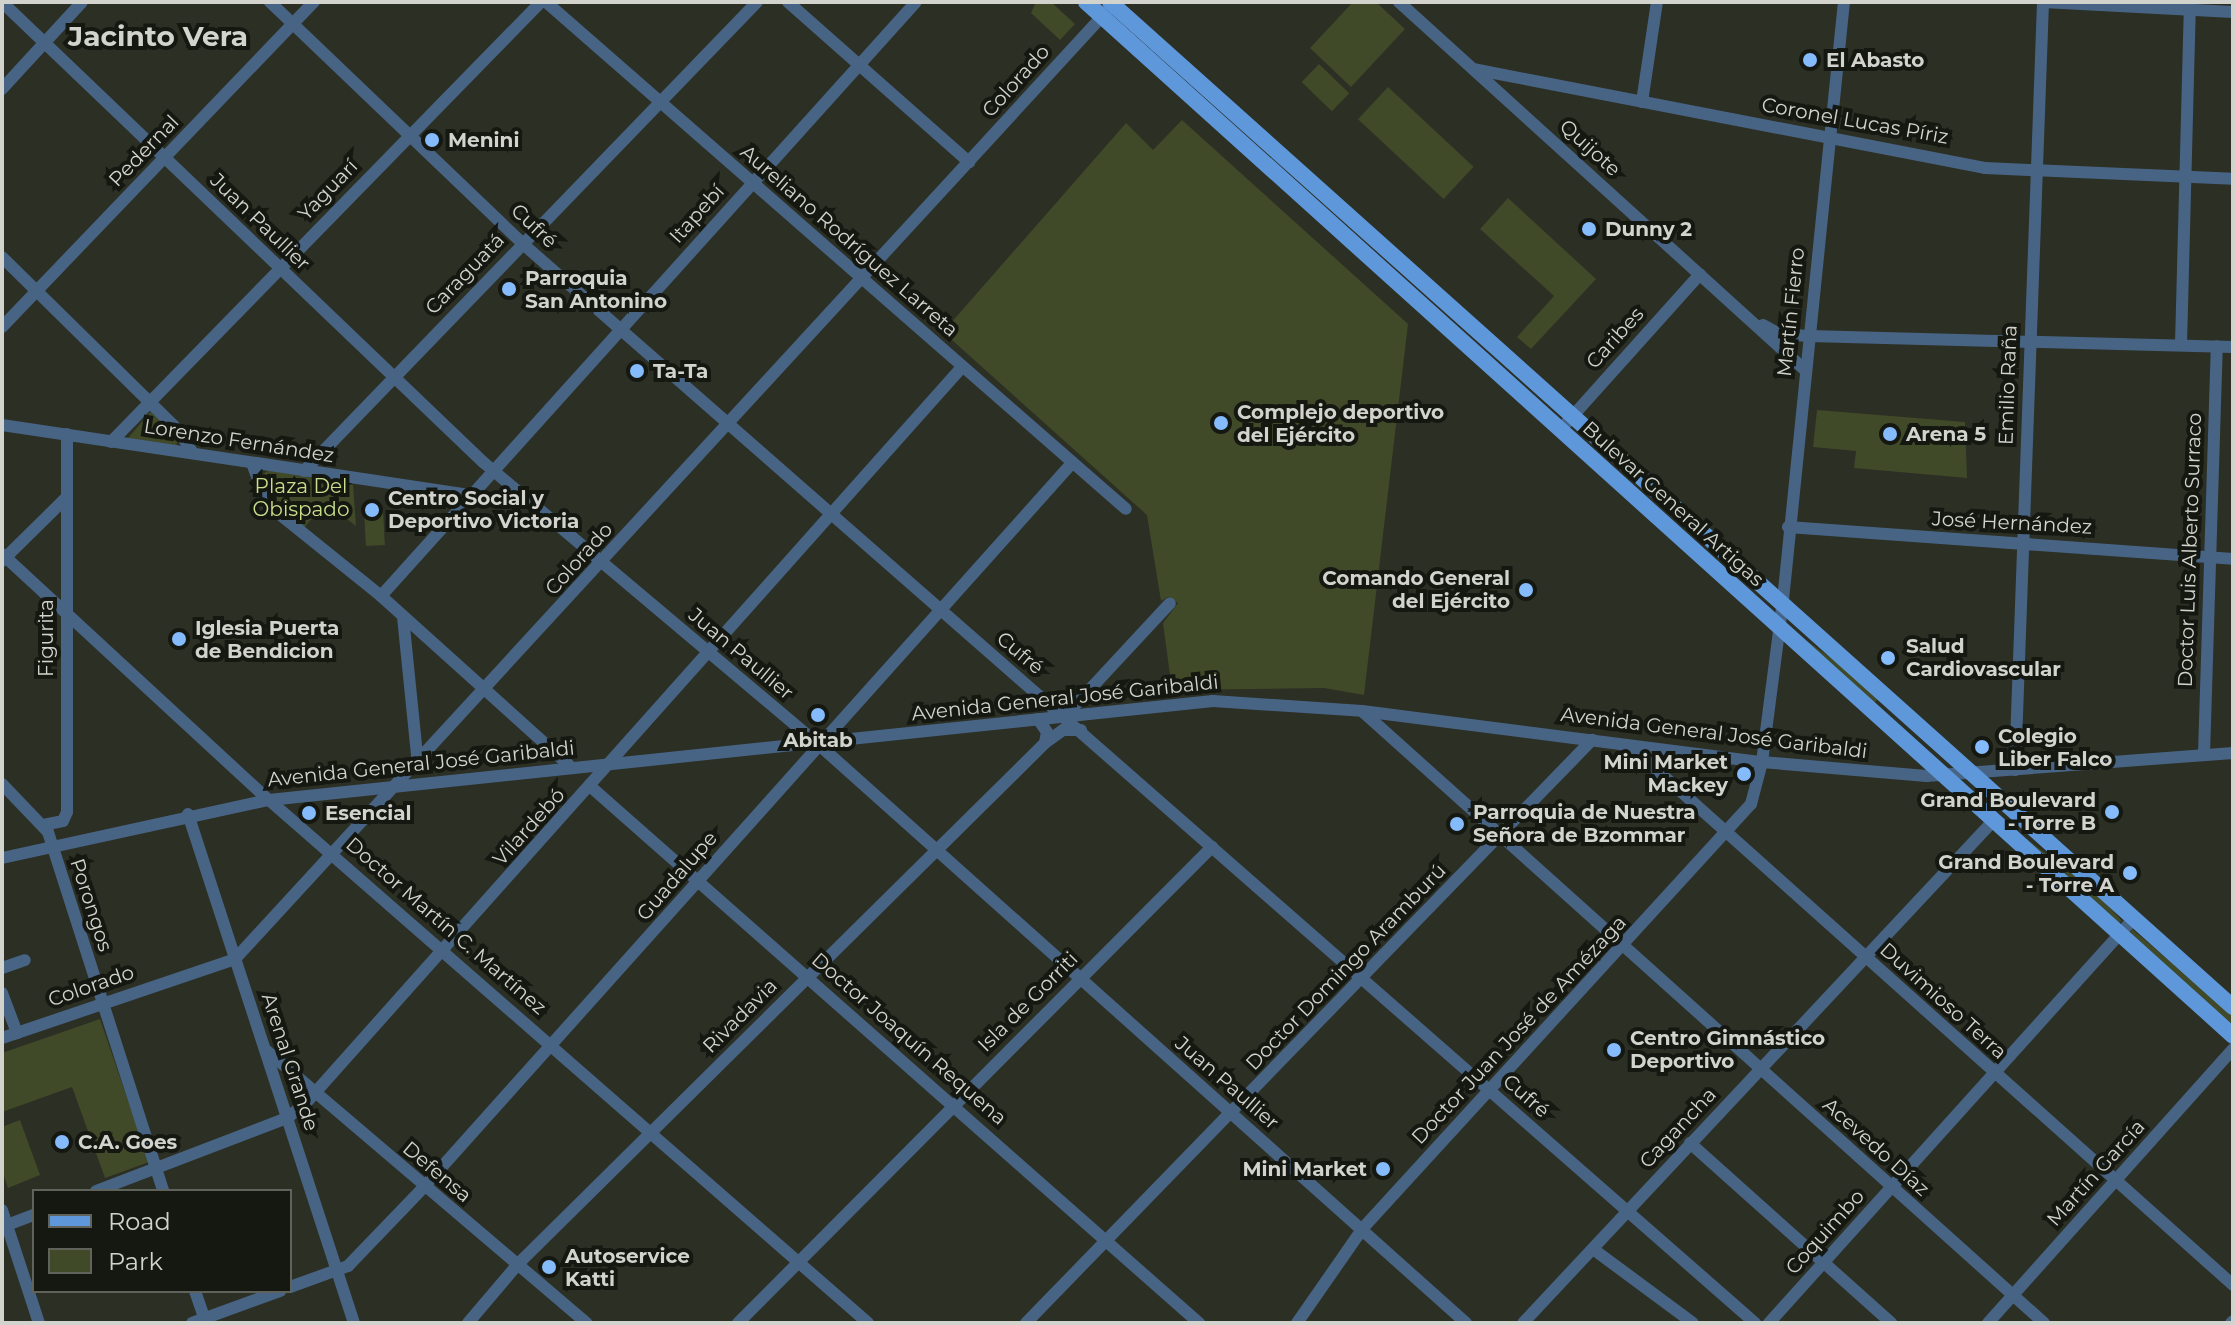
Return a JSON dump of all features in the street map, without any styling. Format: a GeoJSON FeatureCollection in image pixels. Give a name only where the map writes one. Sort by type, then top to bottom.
{"type":"FeatureCollection","features":[{"type":"Feature","properties":{"kind":"main road","name":"Bulevar General Artigas"},"geometry":{"type":"LineString","coordinates":[[1086,2],[1110,6],[1566,423],[1779,627],[2233,1036]]}},
{"type":"Feature","properties":{"kind":"main road","name":"Bulevar General Artigas"},"geometry":{"type":"LineString","coordinates":[[1566,423],[1783,600],[2233,1007]]}},
{"type":"Feature","properties":{"kind":"main road"},"geometry":{"type":"LineString","coordinates":[[1779,627],[1794,625],[1832,658],[1857,666]]}},
{"type":"Feature","properties":{"kind":"main road"},"geometry":{"type":"LineString","coordinates":[[1893,728],[1910,733],[1948,766],[1973,773]]}},
{"type":"Feature","properties":{"kind":"main road"},"geometry":{"type":"LineString","coordinates":[[1942,775],[1970,783],[2063,866],[2085,874]]}},
{"type":"Feature","properties":{"kind":"street","name":"Juan Paullier"},"geometry":{"type":"LineString","coordinates":[[2,2],[493,470],[818,744],[934,852],[1363,1228],[1466,1323]]}},
{"type":"Feature","properties":{"kind":"street"},"geometry":{"type":"LineString","coordinates":[[2,89],[82,2]]}},
{"type":"Feature","properties":{"kind":"street","name":"Cufré"},"geometry":{"type":"LineString","coordinates":[[270,2],[523,244],[939,612],[1081,730],[1755,1323]]}},
{"type":"Feature","properties":{"kind":"street","name":"Pedernal"},"geometry":{"type":"LineString","coordinates":[[2,327],[314,2]]}},
{"type":"Feature","properties":{"kind":"street","name":"Aureliano Rodríguez Larreta"},"geometry":{"type":"LineString","coordinates":[[544,2],[1126,509]]}},
{"type":"Feature","properties":{"kind":"street","name":"Yaguarí"},"geometry":{"type":"LineString","coordinates":[[111,442],[544,2]]}},
{"type":"Feature","properties":{"kind":"street","name":"Caraguatá"},"geometry":{"type":"LineString","coordinates":[[304,471],[757,2]]}},
{"type":"Feature","properties":{"kind":"street"},"geometry":{"type":"LineString","coordinates":[[788,2],[969,162]]}},
{"type":"Feature","properties":{"kind":"street","name":"Itapebí"},"geometry":{"type":"LineString","coordinates":[[381,596],[916,2]]}},
{"type":"Feature","properties":{"kind":"street","name":"Quijote"},"geometry":{"type":"LineString","coordinates":[[1399,2],[1805,370]]}},
{"type":"Feature","properties":{"kind":"street"},"geometry":{"type":"LineString","coordinates":[[1642,102],[1657,2]]}},
{"type":"Feature","properties":{"kind":"street","name":"Martín Fierro"},"geometry":{"type":"LineString","coordinates":[[1762,762],[1783,600],[1788,527],[1844,2]]}},
{"type":"Feature","properties":{"kind":"street"},"geometry":{"type":"LineString","coordinates":[[2043,2],[2191,6],[2233,12]]}},
{"type":"Feature","properties":{"kind":"street","name":"Emilio Raña"},"geometry":{"type":"LineString","coordinates":[[2015,770],[2034,173],[2043,2]]}},
{"type":"Feature","properties":{"kind":"street","name":"Colorado"},"geometry":{"type":"LineString","coordinates":[[2,1038],[235,959],[399,786],[1110,6]]}},
{"type":"Feature","properties":{"kind":"street"},"geometry":{"type":"LineString","coordinates":[[2181,345],[2191,6]]}},
{"type":"Feature","properties":{"kind":"street","name":"Coronel Lucas Píriz"},"geometry":{"type":"LineString","coordinates":[[1473,69],[1985,168],[2034,173],[2233,179]]}},
{"type":"Feature","properties":{"kind":"street"},"geometry":{"type":"LineString","coordinates":[[2,257],[150,403],[193,453]]}},
{"type":"Feature","properties":{"kind":"street","name":"Caribes"},"geometry":{"type":"LineString","coordinates":[[1566,423],[1700,274]]}},
{"type":"Feature","properties":{"kind":"street","name":"Quijote"},"geometry":{"type":"LineString","coordinates":[[1755,322],[1779,334],[1809,336],[2233,347]]}},
{"type":"Feature","properties":{"kind":"street","name":"Doctor Luis Alberto Surraco"},"geometry":{"type":"LineString","coordinates":[[2204,754],[2217,346]]}},
{"type":"Feature","properties":{"kind":"street","name":"Vilardebó"},"geometry":{"type":"LineString","coordinates":[[101,1189],[287,1118],[315,1094],[962,367]]}},
{"type":"Feature","properties":{"kind":"street","name":"Lorenzo Fernández"},"geometry":{"type":"LineString","coordinates":[[2,425],[471,495]]}},
{"type":"Feature","properties":{"kind":"street","name":"Figurita"},"geometry":{"type":"LineString","coordinates":[[43,825],[63,821],[67,812],[67,434]]}},
{"type":"Feature","properties":{"kind":"street","name":"Guadalupe"},"geometry":{"type":"LineString","coordinates":[[292,1286],[337,1270],[423,1188],[1073,462]]}},
{"type":"Feature","properties":{"kind":"street"},"geometry":{"type":"LineString","coordinates":[[252,463],[267,504],[381,596],[572,768]]}},
{"type":"Feature","properties":{"kind":"street"},"geometry":{"type":"LineString","coordinates":[[3,557],[67,497]]}},
{"type":"Feature","properties":{"kind":"street","name":"José Hernández"},"geometry":{"type":"LineString","coordinates":[[1788,527],[2233,559]]}},
{"type":"Feature","properties":{"kind":"street","name":"Doctor Martín C. Martínez"},"geometry":{"type":"LineString","coordinates":[[3,557],[269,800],[553,1044],[868,1323]]}},
{"type":"Feature","properties":{"kind":"street"},"geometry":{"type":"LineString","coordinates":[[1064,716],[1094,691],[1170,603]]}},
{"type":"Feature","properties":{"kind":"street"},"geometry":{"type":"LineString","coordinates":[[403,617],[418,765]]}},
{"type":"Feature","properties":{"kind":"street"},"geometry":{"type":"LineString","coordinates":[[1094,691],[1104,712]]}},
{"type":"Feature","properties":{"kind":"street"},"geometry":{"type":"LineString","coordinates":[[1874,711],[1888,696]]}},
{"type":"Feature","properties":{"kind":"street","name":"Avenida General José Garibaldi"},"geometry":{"type":"LineString","coordinates":[[2,858],[188,814],[269,800],[1213,701],[1362,711],[1762,762],[1942,775],[2233,753]]}},
{"type":"Feature","properties":{"kind":"street","name":"Acevedo Díaz"},"geometry":{"type":"LineString","coordinates":[[1362,711],[1498,837],[2044,1323]]}},
{"type":"Feature","properties":{"kind":"street"},"geometry":{"type":"LineString","coordinates":[[1038,719],[1047,732],[1045,743]]}},
{"type":"Feature","properties":{"kind":"street","name":"Rivadavia"},"geometry":{"type":"LineString","coordinates":[[468,1323],[518,1264],[1045,743],[1063,730],[1081,730]]}},
{"type":"Feature","properties":{"kind":"street","name":"Doctor Domingo Aramburú"},"geometry":{"type":"LineString","coordinates":[[1026,1323],[1592,740]]}},
{"type":"Feature","properties":{"kind":"street","name":"Duvimioso Terra"},"geometry":{"type":"LineString","coordinates":[[1629,745],[1726,835],[2233,1285]]}},
{"type":"Feature","properties":{"kind":"street","name":"Doctor Juan José de Amézaga"},"geometry":{"type":"LineString","coordinates":[[1297,1323],[1363,1228],[1726,835],[1751,804],[1762,762]]}},
{"type":"Feature","properties":{"kind":"street","name":"Porongos"},"geometry":{"type":"LineString","coordinates":[[2,784],[43,825],[51,845],[162,1189]]}},
{"type":"Feature","properties":{"kind":"street","name":"Doctor Joaquín Requena"},"geometry":{"type":"LineString","coordinates":[[591,787],[1199,1323]]}},
{"type":"Feature","properties":{"kind":"street","name":"Arenal Grande"},"geometry":{"type":"LineString","coordinates":[[188,814],[354,1323]]}},
{"type":"Feature","properties":{"kind":"street","name":"Cagancha"},"geometry":{"type":"LineString","coordinates":[[1523,1323],[1994,820]]}},
{"type":"Feature","properties":{"kind":"street","name":"Isla de Gorriti"},"geometry":{"type":"LineString","coordinates":[[738,1323],[1212,847]]}},
{"type":"Feature","properties":{"kind":"street","name":"Coquimbo"},"geometry":{"type":"LineString","coordinates":[[1769,1323],[2134,918]]}},
{"type":"Feature","properties":{"kind":"street"},"geometry":{"type":"LineString","coordinates":[[2,968],[25,960]]}},
{"type":"Feature","properties":{"kind":"street"},"geometry":{"type":"LineString","coordinates":[[2,993],[17,1033]]}},
{"type":"Feature","properties":{"kind":"street","name":"Defensa"},"geometry":{"type":"LineString","coordinates":[[265,1049],[423,1188],[587,1323]]}},
{"type":"Feature","properties":{"kind":"street","name":"Martín García"},"geometry":{"type":"LineString","coordinates":[[1988,1323],[2233,1049]]}},
{"type":"Feature","properties":{"kind":"street"},"geometry":{"type":"LineString","coordinates":[[1690,1143],[1891,1323]]}},
{"type":"Feature","properties":{"kind":"street"},"geometry":{"type":"LineString","coordinates":[[2,1210],[39,1323]]}},
{"type":"Feature","properties":{"kind":"street"},"geometry":{"type":"LineString","coordinates":[[5,1226],[32,1216]]}},
{"type":"Feature","properties":{"kind":"street"},"geometry":{"type":"LineString","coordinates":[[1593,1249],[1693,1323]]}},
{"type":"Feature","properties":{"kind":"street"},"geometry":{"type":"LineString","coordinates":[[195,1293],[200,1321],[275,1293]]}},
{"type":"Feature","properties":{"kind":"green space"},"geometry":{"type":"Polygon","coordinates":[[[1036,2],[1051,2],[1075,24],[1060,40],[1031,13],[1036,2]]]}},
{"type":"Feature","properties":{"kind":"green space"},"geometry":{"type":"Polygon","coordinates":[[[1353,2],[1376,2],[1405,29],[1351,87],[1310,48],[1353,2]]]}},
{"type":"Feature","properties":{"kind":"green space"},"geometry":{"type":"Polygon","coordinates":[[[1319,64],[1349,93],[1332,111],[1302,82],[1319,64]]]}},
{"type":"Feature","properties":{"kind":"green space"},"geometry":{"type":"Polygon","coordinates":[[[1388,87],[1474,167],[1444,199],[1358,119],[1388,87]]]}},
{"type":"Feature","properties":{"kind":"green space","name":"Complejo deportivo del Ejército"},"geometry":{"type":"Polygon","coordinates":[[[1182,120],[1408,324],[1364,695],[1324,688],[1172,690],[1163,623],[1178,603],[1168,597],[1161,601],[1147,515],[943,332],[1126,123],[1153,150],[1182,120]]]}},
{"type":"Feature","properties":{"kind":"green space"},"geometry":{"type":"Polygon","coordinates":[[[1508,198],[1596,279],[1531,349],[1517,337],[1554,296],[1480,229],[1508,198]]]}},
{"type":"Feature","properties":{"kind":"green space","name":"Arena 5"},"geometry":{"type":"Polygon","coordinates":[[[1817,410],[1965,422],[1967,478],[1854,468],[1856,451],[1813,447],[1817,410]]]}},
{"type":"Feature","properties":{"kind":"green space"},"geometry":{"type":"Polygon","coordinates":[[[151,411],[178,438],[176,447],[128,438],[151,411]]]}},
{"type":"Feature","properties":{"kind":"green space","name":"Plaza Del Obispado"},"geometry":{"type":"Polygon","coordinates":[[[269,470],[353,485],[356,526],[325,502],[304,528],[273,503],[261,475],[269,470]]]}},
{"type":"Feature","properties":{"kind":"green space"},"geometry":{"type":"Polygon","coordinates":[[[383,509],[385,545],[366,546],[364,510],[383,509]]]}},
{"type":"Feature","properties":{"kind":"green space"},"geometry":{"type":"Polygon","coordinates":[[[1799,635],[1860,679],[1879,698],[1874,703],[1799,635]]]}},
{"type":"Feature","properties":{"kind":"green space"},"geometry":{"type":"Polygon","coordinates":[[[2023,836],[2095,891],[2122,921],[2119,923],[2023,836]]]}},
{"type":"Feature","properties":{"kind":"green space"},"geometry":{"type":"Polygon","coordinates":[[[2132,929],[2233,1015],[2233,1028],[2130,933],[2132,929]]]}},
{"type":"Feature","properties":{"kind":"green space"},"geometry":{"type":"Polygon","coordinates":[[[100,1019],[149,1162],[105,1178],[72,1087],[2,1112],[2,1053],[100,1019]]]}},
{"type":"Feature","properties":{"kind":"green space"},"geometry":{"type":"Polygon","coordinates":[[[20,1120],[40,1175],[8,1188],[2,1170],[2,1127],[20,1120]]]}},
{"type":"Feature","properties":{"kind":"place","name":"El Abasto"},"geometry":{"type":"Point","coordinates":[1810,60]}},
{"type":"Feature","properties":{"kind":"place","name":"Menini"},"geometry":{"type":"Point","coordinates":[432,140]}},
{"type":"Feature","properties":{"kind":"place","name":"Dunny 2"},"geometry":{"type":"Point","coordinates":[1589,229]}},
{"type":"Feature","properties":{"kind":"place","name":"Parroquia San Antonino"},"geometry":{"type":"Point","coordinates":[509,289]}},
{"type":"Feature","properties":{"kind":"place","name":"Ta-Ta"},"geometry":{"type":"Point","coordinates":[637,371]}},
{"type":"Feature","properties":{"kind":"place","name":"Complejo deportivo del Ejército"},"geometry":{"type":"Point","coordinates":[1221,423]}},
{"type":"Feature","properties":{"kind":"place","name":"Arena 5"},"geometry":{"type":"Point","coordinates":[1890,434]}},
{"type":"Feature","properties":{"kind":"place","name":"Centro Social y Deportivo Victoria"},"geometry":{"type":"Point","coordinates":[372,510]}},
{"type":"Feature","properties":{"kind":"place","name":"Comando General del Ejército"},"geometry":{"type":"Point","coordinates":[1526,590]}},
{"type":"Feature","properties":{"kind":"place","name":"Iglesia Puerta de Bendicion"},"geometry":{"type":"Point","coordinates":[179,639]}},
{"type":"Feature","properties":{"kind":"place","name":"Salud Cardiovascular"},"geometry":{"type":"Point","coordinates":[1888,658]}},
{"type":"Feature","properties":{"kind":"place","name":"Abitab"},"geometry":{"type":"Point","coordinates":[818,715]}},
{"type":"Feature","properties":{"kind":"place","name":"Colegio Liber Falco"},"geometry":{"type":"Point","coordinates":[1982,747]}},
{"type":"Feature","properties":{"kind":"place","name":"Mini Market Mackey"},"geometry":{"type":"Point","coordinates":[1744,774]}},
{"type":"Feature","properties":{"kind":"place","name":"Grand Boulevard - Torre B"},"geometry":{"type":"Point","coordinates":[2112,812]}},
{"type":"Feature","properties":{"kind":"place","name":"Esencial"},"geometry":{"type":"Point","coordinates":[309,813]}},
{"type":"Feature","properties":{"kind":"place","name":"Parroquia de Nuestra Señora de Bzommar"},"geometry":{"type":"Point","coordinates":[1457,824]}},
{"type":"Feature","properties":{"kind":"place","name":"Grand Boulevard - Torre A"},"geometry":{"type":"Point","coordinates":[2130,873]}},
{"type":"Feature","properties":{"kind":"place","name":"Centro Gimnástico Deportivo"},"geometry":{"type":"Point","coordinates":[1614,1050]}},
{"type":"Feature","properties":{"kind":"place","name":"C.A. Goes"},"geometry":{"type":"Point","coordinates":[62,1142]}},
{"type":"Feature","properties":{"kind":"place","name":"Mini Market"},"geometry":{"type":"Point","coordinates":[1383,1169]}},
{"type":"Feature","properties":{"kind":"place","name":"Autoservice Katti"},"geometry":{"type":"Point","coordinates":[549,1267]}},
{"type":"Feature","properties":{"kind":"district","name":"Jacinto Vera"},"geometry":{"type":"Point","coordinates":[158,36]}}]}
